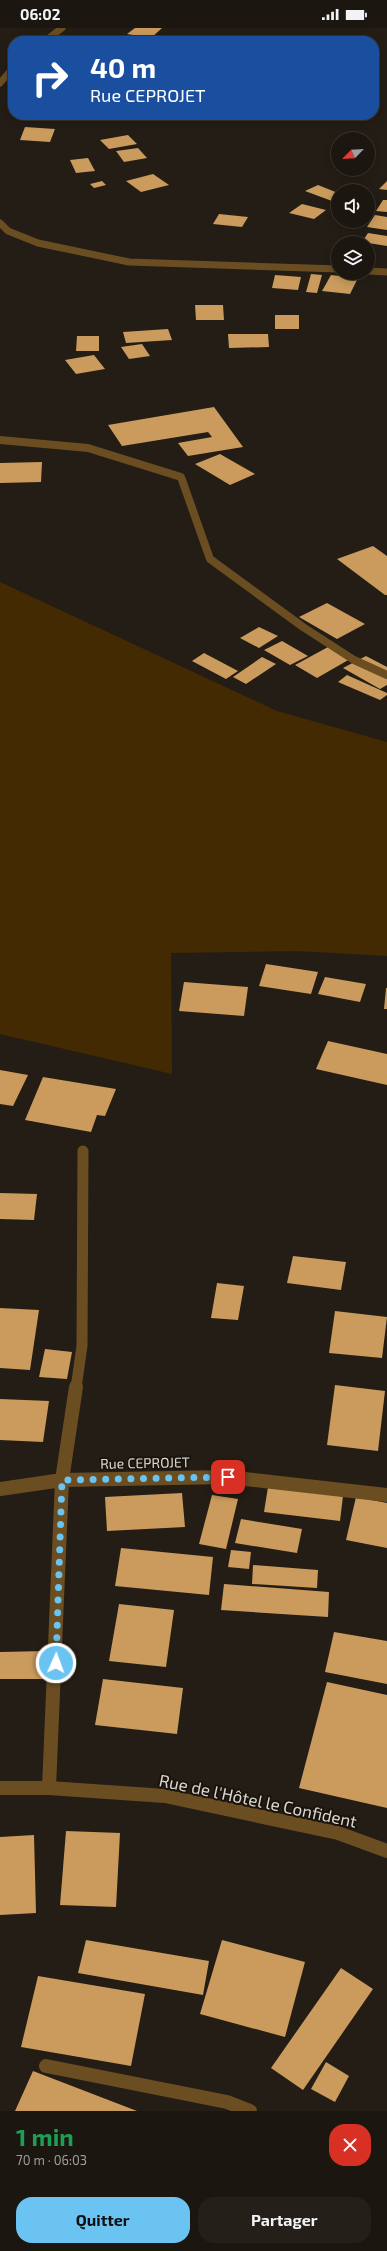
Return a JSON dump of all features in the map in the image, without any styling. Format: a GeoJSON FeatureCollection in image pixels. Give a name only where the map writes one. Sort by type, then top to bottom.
{"type":"FeatureCollection","features":[{"type":"Feature","properties":{"kind":"street"},"geometry":{"type":"LineString","coordinates":[[52,36],[62,28]]}},
{"type":"Feature","properties":{"kind":"street"},"geometry":{"type":"LineString","coordinates":[[0,83],[8,74]]}},
{"type":"Feature","properties":{"kind":"street"},"geometry":{"type":"LineString","coordinates":[[0,222],[8,231],[38,243],[128,262],[331,269]]}},
{"type":"Feature","properties":{"kind":"street"},"geometry":{"type":"LineString","coordinates":[[375,271],[387,272]]}},
{"type":"Feature","properties":{"kind":"street"},"geometry":{"type":"LineString","coordinates":[[0,440],[88,448],[181,477],[210,559],[303,627],[354,660],[387,675]]}},
{"type":"Feature","properties":{"kind":"street"},"geometry":{"type":"LineString","coordinates":[[49,1788],[62,1480],[82,1346],[83,1151]]}},
{"type":"Feature","properties":{"kind":"street","name":"Rue CEPROJET"},"geometry":{"type":"LineString","coordinates":[[0,1489],[62,1480],[228,1477],[387,1495]]}},
{"type":"Feature","properties":{"kind":"street","name":"Rue de l'Hôtel le Confident"},"geometry":{"type":"LineString","coordinates":[[0,1788],[49,1788],[165,1796],[338,1833],[387,1851]]}},
{"type":"Feature","properties":{"kind":"street"},"geometry":{"type":"LineString","coordinates":[[46,2066],[226,2102],[250,2111]]}},
{"type":"Feature","properties":{"kind":"shaded area"},"geometry":{"type":"Polygon","coordinates":[[[0,582],[277,711],[387,742],[387,956],[296,951],[171,953],[172,1074],[0,1034],[0,582]]]}},
{"type":"Feature","properties":{"kind":"building"},"geometry":{"type":"Polygon","coordinates":[[[135,28],[162,28],[153,36],[127,34],[135,28]]]}},
{"type":"Feature","properties":{"kind":"building"},"geometry":{"type":"Polygon","coordinates":[[[25,127],[55,129],[50,142],[20,140],[25,127]]]}},
{"type":"Feature","properties":{"kind":"building"},"geometry":{"type":"Polygon","coordinates":[[[128,135],[137,144],[109,149],[100,140],[128,135]]]}},
{"type":"Feature","properties":{"kind":"building"},"geometry":{"type":"Polygon","coordinates":[[[138,148],[147,158],[124,162],[116,151],[138,148]]]}},
{"type":"Feature","properties":{"kind":"building"},"geometry":{"type":"Polygon","coordinates":[[[88,158],[95,171],[76,173],[70,160],[88,158]]]}},
{"type":"Feature","properties":{"kind":"building"},"geometry":{"type":"Polygon","coordinates":[[[153,174],[169,185],[141,192],[126,181],[153,174]]]}},
{"type":"Feature","properties":{"kind":"building"},"geometry":{"type":"Polygon","coordinates":[[[102,181],[106,185],[94,188],[90,184],[102,181]]]}},
{"type":"Feature","properties":{"kind":"building"},"geometry":{"type":"Polygon","coordinates":[[[387,181],[387,190],[379,189],[387,181]]]}},
{"type":"Feature","properties":{"kind":"building"},"geometry":{"type":"Polygon","coordinates":[[[318,185],[331,190],[331,201],[305,191],[318,185]]]}},
{"type":"Feature","properties":{"kind":"building"},"geometry":{"type":"Polygon","coordinates":[[[383,200],[387,200],[387,212],[376,211],[383,200]]]}},
{"type":"Feature","properties":{"kind":"building"},"geometry":{"type":"Polygon","coordinates":[[[302,204],[326,210],[314,219],[289,213],[302,204]]]}},
{"type":"Feature","properties":{"kind":"building"},"geometry":{"type":"Polygon","coordinates":[[[219,214],[248,217],[242,227],[213,224],[219,214]]]}},
{"type":"Feature","properties":{"kind":"building"},"geometry":{"type":"Polygon","coordinates":[[[375,215],[387,217],[387,230],[374,228],[375,228],[375,215]]]}},
{"type":"Feature","properties":{"kind":"building"},"geometry":{"type":"Polygon","coordinates":[[[368,233],[387,236],[387,246],[375,244],[375,236],[366,236],[368,233]]]}},
{"type":"Feature","properties":{"kind":"building"},"geometry":{"type":"Polygon","coordinates":[[[311,274],[322,275],[317,293],[306,292],[311,274]]]}},
{"type":"Feature","properties":{"kind":"building"},"geometry":{"type":"Polygon","coordinates":[[[275,275],[301,277],[298,290],[272,288],[275,275]]]}},
{"type":"Feature","properties":{"kind":"building"},"geometry":{"type":"Polygon","coordinates":[[[331,275],[331,280],[357,280],[350,294],[322,291],[331,275]]]}},
{"type":"Feature","properties":{"kind":"building"},"geometry":{"type":"Polygon","coordinates":[[[195,305],[223,305],[224,320],[196,320],[195,305]]]}},
{"type":"Feature","properties":{"kind":"building"},"geometry":{"type":"Polygon","coordinates":[[[275,315],[299,315],[299,329],[275,329],[275,315]]]}},
{"type":"Feature","properties":{"kind":"building"},"geometry":{"type":"Polygon","coordinates":[[[168,329],[172,340],[126,343],[123,332],[168,329]]]}},
{"type":"Feature","properties":{"kind":"building"},"geometry":{"type":"Polygon","coordinates":[[[228,334],[268,334],[269,347],[229,348],[228,334]]]}},
{"type":"Feature","properties":{"kind":"building"},"geometry":{"type":"Polygon","coordinates":[[[77,336],[99,336],[99,351],[76,351],[77,336]]]}},
{"type":"Feature","properties":{"kind":"building"},"geometry":{"type":"Polygon","coordinates":[[[142,344],[150,356],[129,359],[121,347],[142,344]]]}},
{"type":"Feature","properties":{"kind":"building"},"geometry":{"type":"Polygon","coordinates":[[[94,355],[105,369],[76,374],[65,360],[94,355]]]}},
{"type":"Feature","properties":{"kind":"building"},"geometry":{"type":"Polygon","coordinates":[[[214,407],[243,447],[188,456],[178,443],[212,437],[208,432],[122,446],[108,425],[214,407]]]}},
{"type":"Feature","properties":{"kind":"building"},"geometry":{"type":"Polygon","coordinates":[[[220,454],[255,474],[230,485],[195,464],[220,454]]]}},
{"type":"Feature","properties":{"kind":"building"},"geometry":{"type":"Polygon","coordinates":[[[42,462],[41,482],[0,483],[0,463],[42,462]]]}},
{"type":"Feature","properties":{"kind":"building"},"geometry":{"type":"Polygon","coordinates":[[[373,546],[387,556],[387,595],[337,559],[373,546]]]}},
{"type":"Feature","properties":{"kind":"building"},"geometry":{"type":"Polygon","coordinates":[[[327,603],[365,624],[337,639],[299,617],[327,603]]]}},
{"type":"Feature","properties":{"kind":"building"},"geometry":{"type":"Polygon","coordinates":[[[259,627],[278,636],[259,648],[240,638],[259,627]]]}},
{"type":"Feature","properties":{"kind":"building"},"geometry":{"type":"Polygon","coordinates":[[[282,641],[308,656],[290,665],[264,650],[282,641]]]}},
{"type":"Feature","properties":{"kind":"building"},"geometry":{"type":"Polygon","coordinates":[[[328,647],[350,659],[317,678],[295,665],[328,647]]]}},
{"type":"Feature","properties":{"kind":"building"},"geometry":{"type":"Polygon","coordinates":[[[204,653],[238,671],[226,679],[192,661],[204,653]]]}},
{"type":"Feature","properties":{"kind":"building"},"geometry":{"type":"Polygon","coordinates":[[[366,656],[387,667],[387,685],[380,689],[343,668],[366,656]]]}},
{"type":"Feature","properties":{"kind":"building"},"geometry":{"type":"Polygon","coordinates":[[[262,657],[276,664],[246,684],[233,677],[262,657]]]}},
{"type":"Feature","properties":{"kind":"building"},"geometry":{"type":"Polygon","coordinates":[[[347,675],[387,693],[387,695],[380,700],[338,682],[347,675]]]}},
{"type":"Feature","properties":{"kind":"building"},"geometry":{"type":"Polygon","coordinates":[[[266,964],[318,972],[311,994],[259,986],[266,964]]]}},
{"type":"Feature","properties":{"kind":"building"},"geometry":{"type":"Polygon","coordinates":[[[325,977],[366,984],[360,1002],[318,994],[325,977]]]}},
{"type":"Feature","properties":{"kind":"building"},"geometry":{"type":"Polygon","coordinates":[[[184,982],[248,987],[244,1016],[179,1011],[184,982]]]}},
{"type":"Feature","properties":{"kind":"building"},"geometry":{"type":"Polygon","coordinates":[[[386,988],[387,1009],[384,1009],[386,988]]]}},
{"type":"Feature","properties":{"kind":"building"},"geometry":{"type":"Polygon","coordinates":[[[328,1041],[387,1054],[387,1085],[316,1069],[328,1041]]]}},
{"type":"Feature","properties":{"kind":"building"},"geometry":{"type":"Polygon","coordinates":[[[0,1070],[28,1075],[13,1106],[0,1104],[0,1070]]]}},
{"type":"Feature","properties":{"kind":"building"},"geometry":{"type":"Polygon","coordinates":[[[43,1077],[116,1089],[105,1116],[97,1115],[91,1132],[25,1120],[43,1077]]]}},
{"type":"Feature","properties":{"kind":"building"},"geometry":{"type":"Polygon","coordinates":[[[0,1193],[37,1194],[34,1220],[0,1219],[0,1193]]]}},
{"type":"Feature","properties":{"kind":"building"},"geometry":{"type":"Polygon","coordinates":[[[293,1256],[346,1262],[341,1290],[287,1283],[293,1256]]]}},
{"type":"Feature","properties":{"kind":"building"},"geometry":{"type":"Polygon","coordinates":[[[217,1283],[244,1286],[238,1320],[211,1318],[217,1283]]]}},
{"type":"Feature","properties":{"kind":"building"},"geometry":{"type":"Polygon","coordinates":[[[0,1308],[39,1310],[30,1370],[0,1368],[0,1308]]]}},
{"type":"Feature","properties":{"kind":"building"},"geometry":{"type":"Polygon","coordinates":[[[335,1311],[387,1317],[382,1358],[329,1353],[335,1311]]]}},
{"type":"Feature","properties":{"kind":"building"},"geometry":{"type":"Polygon","coordinates":[[[45,1349],[72,1352],[67,1379],[39,1377],[45,1349]]]}},
{"type":"Feature","properties":{"kind":"building"},"geometry":{"type":"Polygon","coordinates":[[[335,1385],[385,1391],[378,1451],[327,1445],[335,1385]]]}},
{"type":"Feature","properties":{"kind":"building"},"geometry":{"type":"Polygon","coordinates":[[[0,1399],[49,1401],[43,1442],[0,1440],[0,1399]]]}},
{"type":"Feature","properties":{"kind":"building"},"geometry":{"type":"Polygon","coordinates":[[[268,1487],[343,1496],[340,1521],[264,1512],[268,1487]]]}},
{"type":"Feature","properties":{"kind":"building"},"geometry":{"type":"Polygon","coordinates":[[[182,1493],[185,1527],[107,1531],[105,1497],[182,1493]]]}},
{"type":"Feature","properties":{"kind":"building"},"geometry":{"type":"Polygon","coordinates":[[[212,1495],[238,1499],[226,1549],[199,1544],[212,1495]]]}},
{"type":"Feature","properties":{"kind":"building"},"geometry":{"type":"Polygon","coordinates":[[[356,1497],[387,1503],[387,1548],[346,1540],[356,1497]]]}},
{"type":"Feature","properties":{"kind":"building"},"geometry":{"type":"Polygon","coordinates":[[[241,1519],[302,1529],[297,1553],[235,1543],[241,1519]]]}},
{"type":"Feature","properties":{"kind":"building"},"geometry":{"type":"Polygon","coordinates":[[[121,1548],[213,1557],[209,1595],[115,1586],[121,1548]]]}},
{"type":"Feature","properties":{"kind":"building"},"geometry":{"type":"Polygon","coordinates":[[[231,1550],[251,1552],[249,1569],[228,1567],[231,1550]]]}},
{"type":"Feature","properties":{"kind":"building"},"geometry":{"type":"Polygon","coordinates":[[[253,1565],[318,1570],[317,1588],[252,1584],[253,1565]]]}},
{"type":"Feature","properties":{"kind":"building"},"geometry":{"type":"Polygon","coordinates":[[[224,1584],[329,1592],[328,1617],[221,1610],[224,1584]]]}},
{"type":"Feature","properties":{"kind":"building"},"geometry":{"type":"Polygon","coordinates":[[[119,1604],[174,1610],[166,1667],[109,1661],[119,1604]]]}},
{"type":"Feature","properties":{"kind":"building"},"geometry":{"type":"Polygon","coordinates":[[[334,1632],[387,1641],[387,1684],[325,1672],[334,1632]]]}},
{"type":"Feature","properties":{"kind":"building"},"geometry":{"type":"Polygon","coordinates":[[[46,1651],[45,1679],[0,1679],[0,1652],[46,1651]]]}},
{"type":"Feature","properties":{"kind":"building"},"geometry":{"type":"Polygon","coordinates":[[[103,1679],[183,1688],[177,1734],[95,1725],[103,1679]]]}},
{"type":"Feature","properties":{"kind":"building"},"geometry":{"type":"Polygon","coordinates":[[[327,1682],[387,1695],[387,1808],[299,1788],[327,1682]]]}},
{"type":"Feature","properties":{"kind":"building"},"geometry":{"type":"Polygon","coordinates":[[[66,1831],[120,1833],[116,1907],[60,1905],[66,1831]]]}},
{"type":"Feature","properties":{"kind":"building"},"geometry":{"type":"Polygon","coordinates":[[[34,1835],[36,1913],[0,1915],[0,1837],[34,1835]]]}},
{"type":"Feature","properties":{"kind":"building"},"geometry":{"type":"Polygon","coordinates":[[[86,1940],[209,1961],[203,1995],[78,1973],[86,1940]]]}},
{"type":"Feature","properties":{"kind":"building"},"geometry":{"type":"Polygon","coordinates":[[[222,1940],[305,1962],[285,2037],[200,2014],[222,1940]]]}},
{"type":"Feature","properties":{"kind":"building"},"geometry":{"type":"Polygon","coordinates":[[[341,1968],[373,1989],[303,2090],[271,2068],[341,1968]]]}},
{"type":"Feature","properties":{"kind":"building"},"geometry":{"type":"Polygon","coordinates":[[[38,1976],[145,1994],[131,2066],[21,2047],[38,1976]]]}},
{"type":"Feature","properties":{"kind":"building"},"geometry":{"type":"Polygon","coordinates":[[[326,2062],[349,2076],[335,2102],[311,2089],[326,2062]]]}},
{"type":"Feature","properties":{"kind":"building"},"geometry":{"type":"Polygon","coordinates":[[[33,2071],[137,2111],[15,2111],[33,2071]]]}},
{"type":"Feature","properties":{"kind":"route"},"geometry":{"type":"LineString","coordinates":[[56,1663],[62,1480],[228,1477]]}}]}
